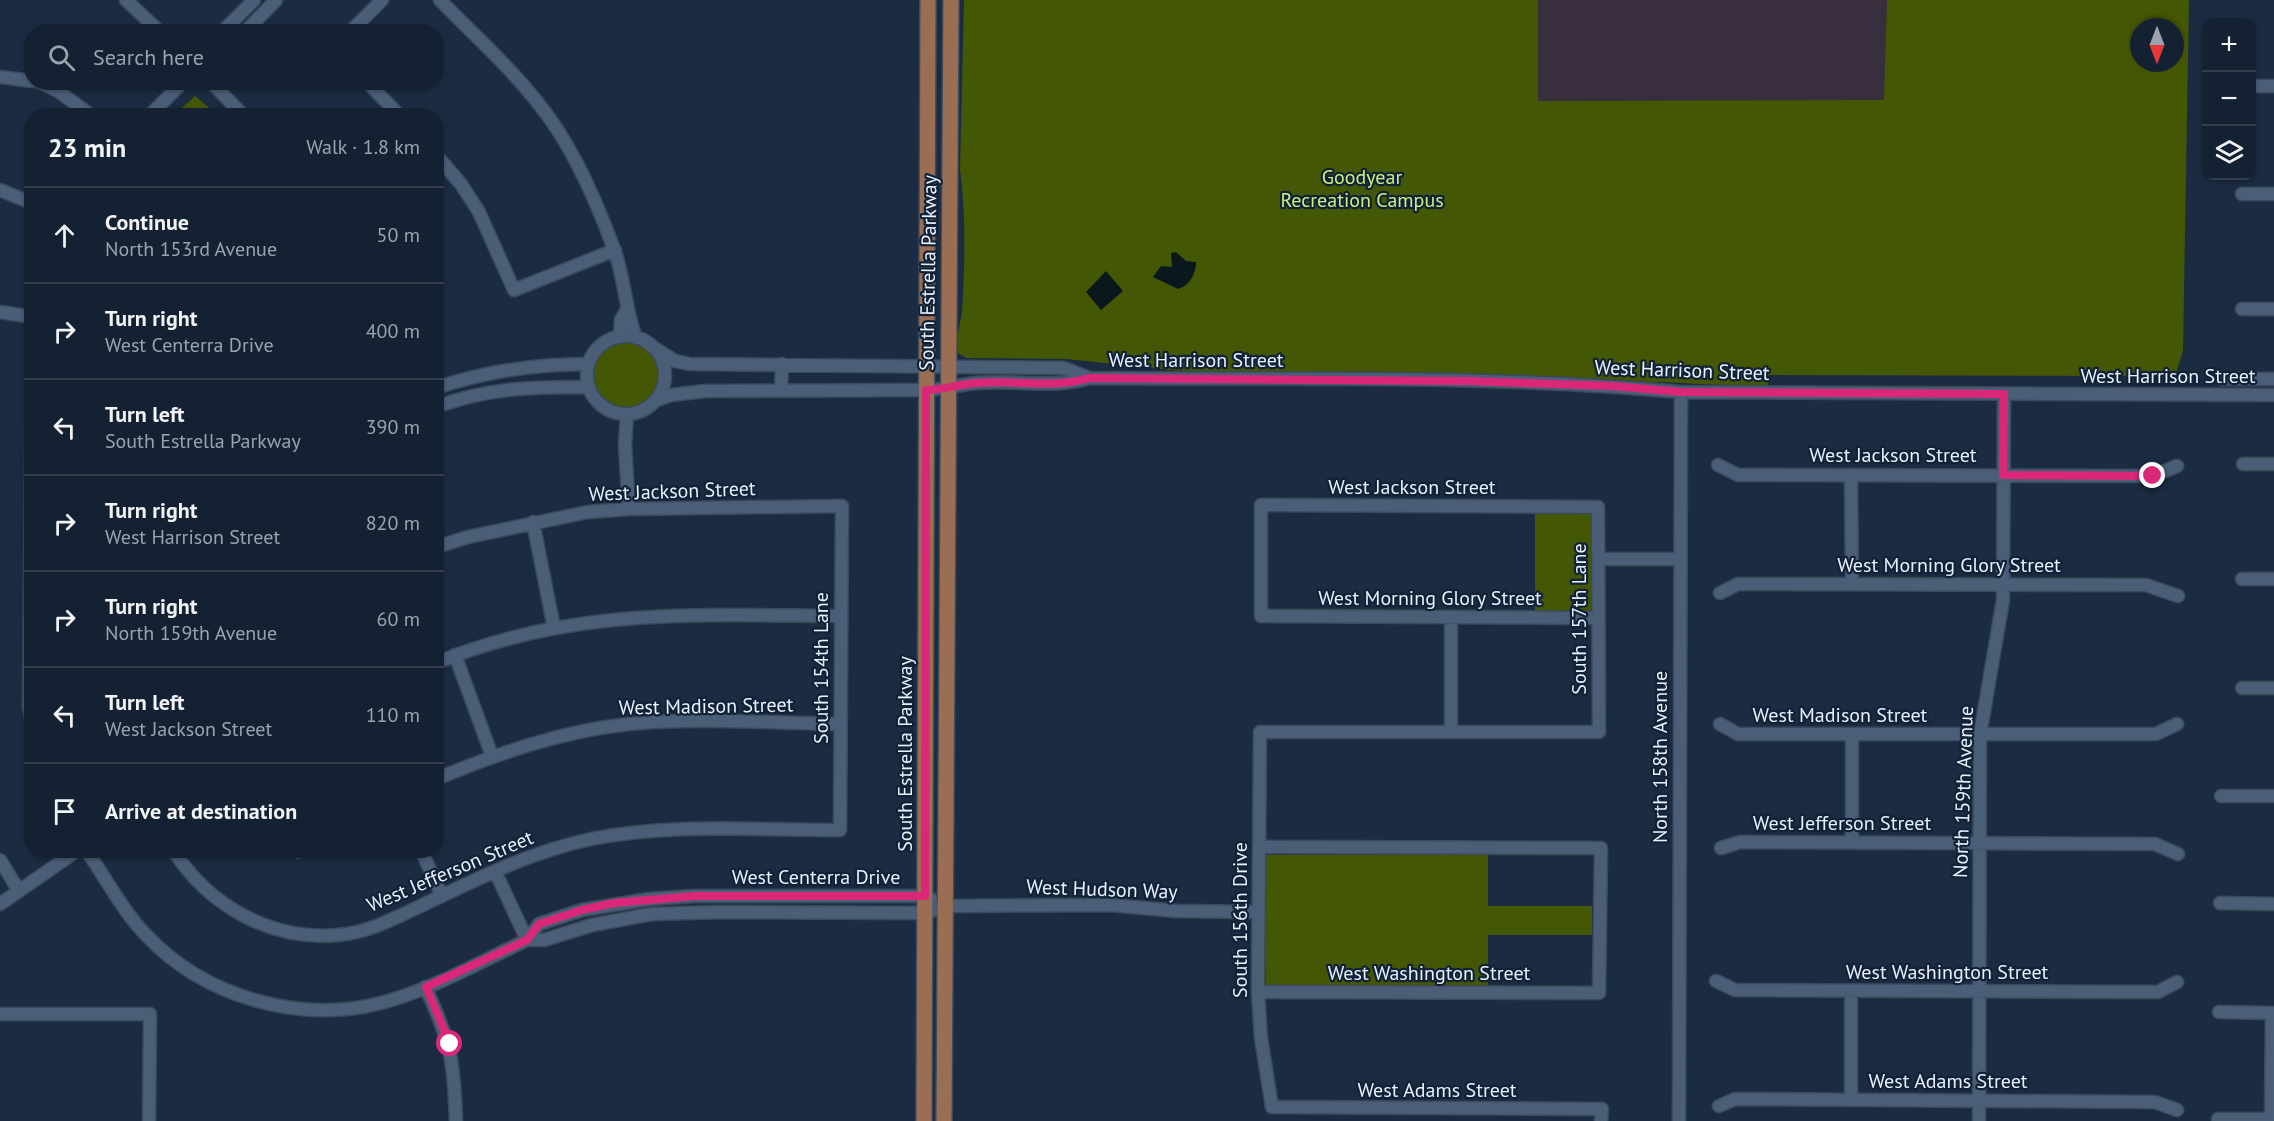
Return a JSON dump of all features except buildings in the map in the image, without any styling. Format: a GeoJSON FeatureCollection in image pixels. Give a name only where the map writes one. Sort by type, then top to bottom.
{"type":"FeatureCollection","features":[{"type":"Feature","properties":{"kind":"main road","name":"South Estrella Parkway"},"geometry":{"type":"LineString","coordinates":[[924,1121],[928,0]]}},
{"type":"Feature","properties":{"kind":"main road","name":"South Estrella Parkway"},"geometry":{"type":"LineString","coordinates":[[944,1121],[951,0]]}},
{"type":"Feature","properties":{"kind":"main road"},"geometry":{"type":"LineString","coordinates":[[927,107],[942,123],[941,154],[951,170]]}},
{"type":"Feature","properties":{"kind":"street"},"geometry":{"type":"LineString","coordinates":[[126,0],[152,24]]}},
{"type":"Feature","properties":{"kind":"street"},"geometry":{"type":"LineString","coordinates":[[230,24],[254,0]]}},
{"type":"Feature","properties":{"kind":"street"},"geometry":{"type":"LineString","coordinates":[[253,24],[276,0]]}},
{"type":"Feature","properties":{"kind":"street"},"geometry":{"type":"LineString","coordinates":[[358,24],[382,0]]}},
{"type":"Feature","properties":{"kind":"street"},"geometry":{"type":"LineString","coordinates":[[440,0],[540,104],[575,160],[615,250],[624,282],[626,311],[636,338]]}},
{"type":"Feature","properties":{"kind":"street"},"geometry":{"type":"LineString","coordinates":[[0,77],[24,80]]}},
{"type":"Feature","properties":{"kind":"street"},"geometry":{"type":"LineString","coordinates":[[2256,86],[2274,86]]}},
{"type":"Feature","properties":{"kind":"street"},"geometry":{"type":"LineString","coordinates":[[56,90],[81,108]]}},
{"type":"Feature","properties":{"kind":"street"},"geometry":{"type":"LineString","coordinates":[[157,108],[175,90]]}},
{"type":"Feature","properties":{"kind":"street"},"geometry":{"type":"LineString","coordinates":[[219,90],[236,108]]}},
{"type":"Feature","properties":{"kind":"street"},"geometry":{"type":"LineString","coordinates":[[375,90],[392,108]]}},
{"type":"Feature","properties":{"kind":"street"},"geometry":{"type":"LineString","coordinates":[[444,164],[461,184],[479,212],[514,290],[615,250]]}},
{"type":"Feature","properties":{"kind":"street"},"geometry":{"type":"LineString","coordinates":[[0,190],[24,200]]}},
{"type":"Feature","properties":{"kind":"street"},"geometry":{"type":"LineString","coordinates":[[2242,194],[2274,194]]}},
{"type":"Feature","properties":{"kind":"street"},"geometry":{"type":"LineString","coordinates":[[2242,309],[2274,309]]}},
{"type":"Feature","properties":{"kind":"street"},"geometry":{"type":"LineString","coordinates":[[620,337],[621,320],[626,311]]}},
{"type":"Feature","properties":{"kind":"street"},"geometry":{"type":"LineString","coordinates":[[0,312],[24,316]]}},
{"type":"Feature","properties":{"kind":"street"},"geometry":{"type":"LineString","coordinates":[[620,337],[636,338],[653,347],[660,356],[665,379],[657,400],[648,408],[627,414],[603,407],[589,387],[589,364],[594,353],[603,344],[620,337]]}},
{"type":"Feature","properties":{"kind":"street","name":"West Harrison Street"},"geometry":{"type":"LineString","coordinates":[[653,347],[675,360],[690,364],[1064,368],[1089,378]]}},
{"type":"Feature","properties":{"kind":"street"},"geometry":{"type":"LineString","coordinates":[[444,385],[474,375],[521,368],[589,364]]}},
{"type":"Feature","properties":{"kind":"street"},"geometry":{"type":"LineString","coordinates":[[781,390],[782,364]]}},
{"type":"Feature","properties":{"kind":"street","name":"West Harrison Street"},"geometry":{"type":"LineString","coordinates":[[657,400],[687,392],[948,390],[968,384],[1072,384],[1089,378],[1468,381],[1612,386],[1681,392],[2274,395]]}},
{"type":"Feature","properties":{"kind":"street","name":"West Harrison Street"},"geometry":{"type":"LineString","coordinates":[[2222,379],[2274,379]]}},
{"type":"Feature","properties":{"kind":"street"},"geometry":{"type":"LineString","coordinates":[[444,404],[466,396],[513,387],[589,387]]}},
{"type":"Feature","properties":{"kind":"street","name":"North 158th Avenue"},"geometry":{"type":"LineString","coordinates":[[1679,1121],[1681,392]]}},
{"type":"Feature","properties":{"kind":"street","name":"North 159th Avenue"},"geometry":{"type":"LineString","coordinates":[[1979,1121],[1980,735],[2001,617],[2004,394]]}},
{"type":"Feature","properties":{"kind":"street"},"geometry":{"type":"LineString","coordinates":[[627,414],[625,445],[629,508]]}},
{"type":"Feature","properties":{"kind":"street"},"geometry":{"type":"LineString","coordinates":[[2243,464],[2274,464]]}},
{"type":"Feature","properties":{"kind":"street","name":"West Jackson Street"},"geometry":{"type":"LineString","coordinates":[[1718,465],[1738,475],[2153,476],[2177,466]]}},
{"type":"Feature","properties":{"kind":"street"},"geometry":{"type":"LineString","coordinates":[[1851,475],[1852,584]]}},
{"type":"Feature","properties":{"kind":"street","name":"West Jackson Street"},"geometry":{"type":"LineString","coordinates":[[444,545],[533,522],[588,512],[629,508],[842,506]]}},
{"type":"Feature","properties":{"kind":"street","name":"South 154th Lane"},"geometry":{"type":"LineString","coordinates":[[840,830],[842,506]]}},
{"type":"Feature","properties":{"kind":"street","name":"West Jackson Street"},"geometry":{"type":"LineString","coordinates":[[1261,616],[1261,506],[1598,507]]}},
{"type":"Feature","properties":{"kind":"street","name":"South 157th Lane"},"geometry":{"type":"LineString","coordinates":[[1451,732],[1599,732],[1598,507]]}},
{"type":"Feature","properties":{"kind":"street"},"geometry":{"type":"LineString","coordinates":[[533,522],[554,628]]}},
{"type":"Feature","properties":{"kind":"street"},"geometry":{"type":"LineString","coordinates":[[1599,559],[1680,559]]}},
{"type":"Feature","properties":{"kind":"street"},"geometry":{"type":"LineString","coordinates":[[2242,579],[2274,579]]}},
{"type":"Feature","properties":{"kind":"street","name":"West Morning Glory Street"},"geometry":{"type":"LineString","coordinates":[[1719,592],[1738,584],[2146,585],[2178,596]]}},
{"type":"Feature","properties":{"kind":"street"},"geometry":{"type":"LineString","coordinates":[[444,660],[496,642],[554,628],[637,616],[840,615]]}},
{"type":"Feature","properties":{"kind":"street","name":"West Morning Glory Street"},"geometry":{"type":"LineString","coordinates":[[1261,616],[1598,618]]}},
{"type":"Feature","properties":{"kind":"street"},"geometry":{"type":"LineString","coordinates":[[1451,617],[1451,732]]}},
{"type":"Feature","properties":{"kind":"street"},"geometry":{"type":"LineString","coordinates":[[455,655],[492,756]]}},
{"type":"Feature","properties":{"kind":"street"},"geometry":{"type":"LineString","coordinates":[[2242,688],[2274,688]]}},
{"type":"Feature","properties":{"kind":"street","name":"West Madison Street"},"geometry":{"type":"LineString","coordinates":[[444,776],[492,756],[582,731],[630,724],[840,723]]}},
{"type":"Feature","properties":{"kind":"street","name":"West Madison Street"},"geometry":{"type":"LineString","coordinates":[[1720,723],[1738,734],[1980,735],[2156,734],[2177,724]]}},
{"type":"Feature","properties":{"kind":"street","name":"South 156th Drive"},"geometry":{"type":"LineString","coordinates":[[1272,1107],[1258,993],[1260,732],[1451,732]]}},
{"type":"Feature","properties":{"kind":"street"},"geometry":{"type":"LineString","coordinates":[[1852,734],[1852,842]]}},
{"type":"Feature","properties":{"kind":"street"},"geometry":{"type":"LineString","coordinates":[[2221,796],[2274,796]]}},
{"type":"Feature","properties":{"kind":"street","name":"West Jefferson Street"},"geometry":{"type":"LineString","coordinates":[[180,858],[214,897],[254,923],[292,933],[339,935],[385,922],[495,871],[543,852],[592,839],[633,833],[688,830],[840,830]]}},
{"type":"Feature","properties":{"kind":"street","name":"West Jefferson Street"},"geometry":{"type":"LineString","coordinates":[[1721,848],[1740,842],[2155,844],[2178,854]]}},
{"type":"Feature","properties":{"kind":"street","name":"West Washington Street"},"geometry":{"type":"LineString","coordinates":[[1258,993],[1599,993],[1601,848],[1260,847]]}},
{"type":"Feature","properties":{"kind":"street"},"geometry":{"type":"LineString","coordinates":[[0,904],[66,858]]}},
{"type":"Feature","properties":{"kind":"street","name":"West Centerra Drive"},"geometry":{"type":"LineString","coordinates":[[92,858],[146,936],[184,968],[218,987],[282,1007],[336,1010],[384,1003],[426,987],[527,940],[544,940],[592,925],[636,916],[722,912],[926,913],[944,906]]}},
{"type":"Feature","properties":{"kind":"street"},"geometry":{"type":"LineString","coordinates":[[425,858],[442,896]]}},
{"type":"Feature","properties":{"kind":"street"},"geometry":{"type":"LineString","coordinates":[[0,860],[19,891]]}},
{"type":"Feature","properties":{"kind":"street"},"geometry":{"type":"LineString","coordinates":[[495,871],[527,940]]}},
{"type":"Feature","properties":{"kind":"street","name":"West Centerra Drive"},"geometry":{"type":"LineString","coordinates":[[527,940],[539,924],[582,910],[634,900],[694,896],[925,896],[944,906]]}},
{"type":"Feature","properties":{"kind":"street"},"geometry":{"type":"LineString","coordinates":[[634,900],[636,916]]}},
{"type":"Feature","properties":{"kind":"street"},"geometry":{"type":"LineString","coordinates":[[2220,903],[2274,904]]}},
{"type":"Feature","properties":{"kind":"street","name":"West Hudson Way"},"geometry":{"type":"LineString","coordinates":[[944,906],[1110,905],[1177,911],[1259,912]]}},
{"type":"Feature","properties":{"kind":"street","name":"West Washington Street"},"geometry":{"type":"LineString","coordinates":[[1716,981],[1734,990],[1978,992],[2158,992],[2177,982]]}},
{"type":"Feature","properties":{"kind":"street"},"geometry":{"type":"LineString","coordinates":[[426,987],[450,1044],[454,1066],[456,1121]]}},
{"type":"Feature","properties":{"kind":"street"},"geometry":{"type":"LineString","coordinates":[[1851,991],[1851,1100]]}},
{"type":"Feature","properties":{"kind":"street"},"geometry":{"type":"LineString","coordinates":[[2218,1012],[2273,1013],[2272,1119],[2218,1119]]}},
{"type":"Feature","properties":{"kind":"street"},"geometry":{"type":"LineString","coordinates":[[0,1014],[150,1014],[149,1121]]}},
{"type":"Feature","properties":{"kind":"street","name":"West Adams Street"},"geometry":{"type":"LineString","coordinates":[[1719,1106],[1735,1099],[1978,1100],[2155,1102],[2177,1110]]}},
{"type":"Feature","properties":{"kind":"street","name":"West Adams Street"},"geometry":{"type":"LineString","coordinates":[[1272,1107],[1452,1115],[1602,1115]]}},
{"type":"Feature","properties":{"kind":"shaded area"},"geometry":{"type":"Polygon","coordinates":[[[1538,0],[1887,0],[1885,100],[1537,101],[1538,0]]]}},
{"type":"Feature","properties":{"kind":"shaded area"},"geometry":{"type":"Polygon","coordinates":[[[1176,252],[1186,261],[1196,262],[1192,278],[1178,289],[1153,277],[1161,266],[1172,267],[1171,253],[1176,252]]]}},
{"type":"Feature","properties":{"kind":"shaded area"},"geometry":{"type":"Polygon","coordinates":[[[1106,271],[1123,291],[1101,310],[1086,292],[1106,271]]]}},
{"type":"Feature","properties":{"kind":"green space","name":"Goodyear Recreation Campus"},"geometry":{"type":"Polygon","coordinates":[[[964,0],[1538,0],[1538,101],[1884,100],[1887,0],[2189,0],[2183,351],[2175,376],[1769,375],[1768,387],[1659,382],[1588,385],[1169,370],[1067,359],[966,358],[958,353],[957,348],[962,312],[963,204],[960,169],[964,0]]]}},
{"type":"Feature","properties":{"kind":"green space"},"geometry":{"type":"Polygon","coordinates":[[[195,96],[210,108],[182,108],[195,96]]]}},
{"type":"Feature","properties":{"kind":"green space"},"geometry":{"type":"Polygon","coordinates":[[[626,343],[639,346],[650,353],[657,364],[660,377],[657,390],[650,401],[639,408],[626,411],[613,408],[602,401],[595,390],[592,377],[595,364],[602,353],[613,346],[626,343]]]}},
{"type":"Feature","properties":{"kind":"green space"},"geometry":{"type":"Polygon","coordinates":[[[1535,511],[1593,511],[1593,611],[1535,611],[1535,511]]]}},
{"type":"Feature","properties":{"kind":"green space"},"geometry":{"type":"Polygon","coordinates":[[[1488,854],[1488,906],[1592,906],[1592,935],[1488,935],[1488,986],[1266,987],[1266,855],[1488,854]]]}},
{"type":"Feature","properties":{"kind":"route"},"geometry":{"type":"LineString","coordinates":[[450,1044],[426,987],[527,940],[539,924],[582,910],[634,900],[669,897],[925,896],[926,390],[948,390],[968,384],[1072,384],[1089,378],[1468,381],[1612,386],[1681,392],[2004,394],[2003,475],[2153,476]]}}]}
